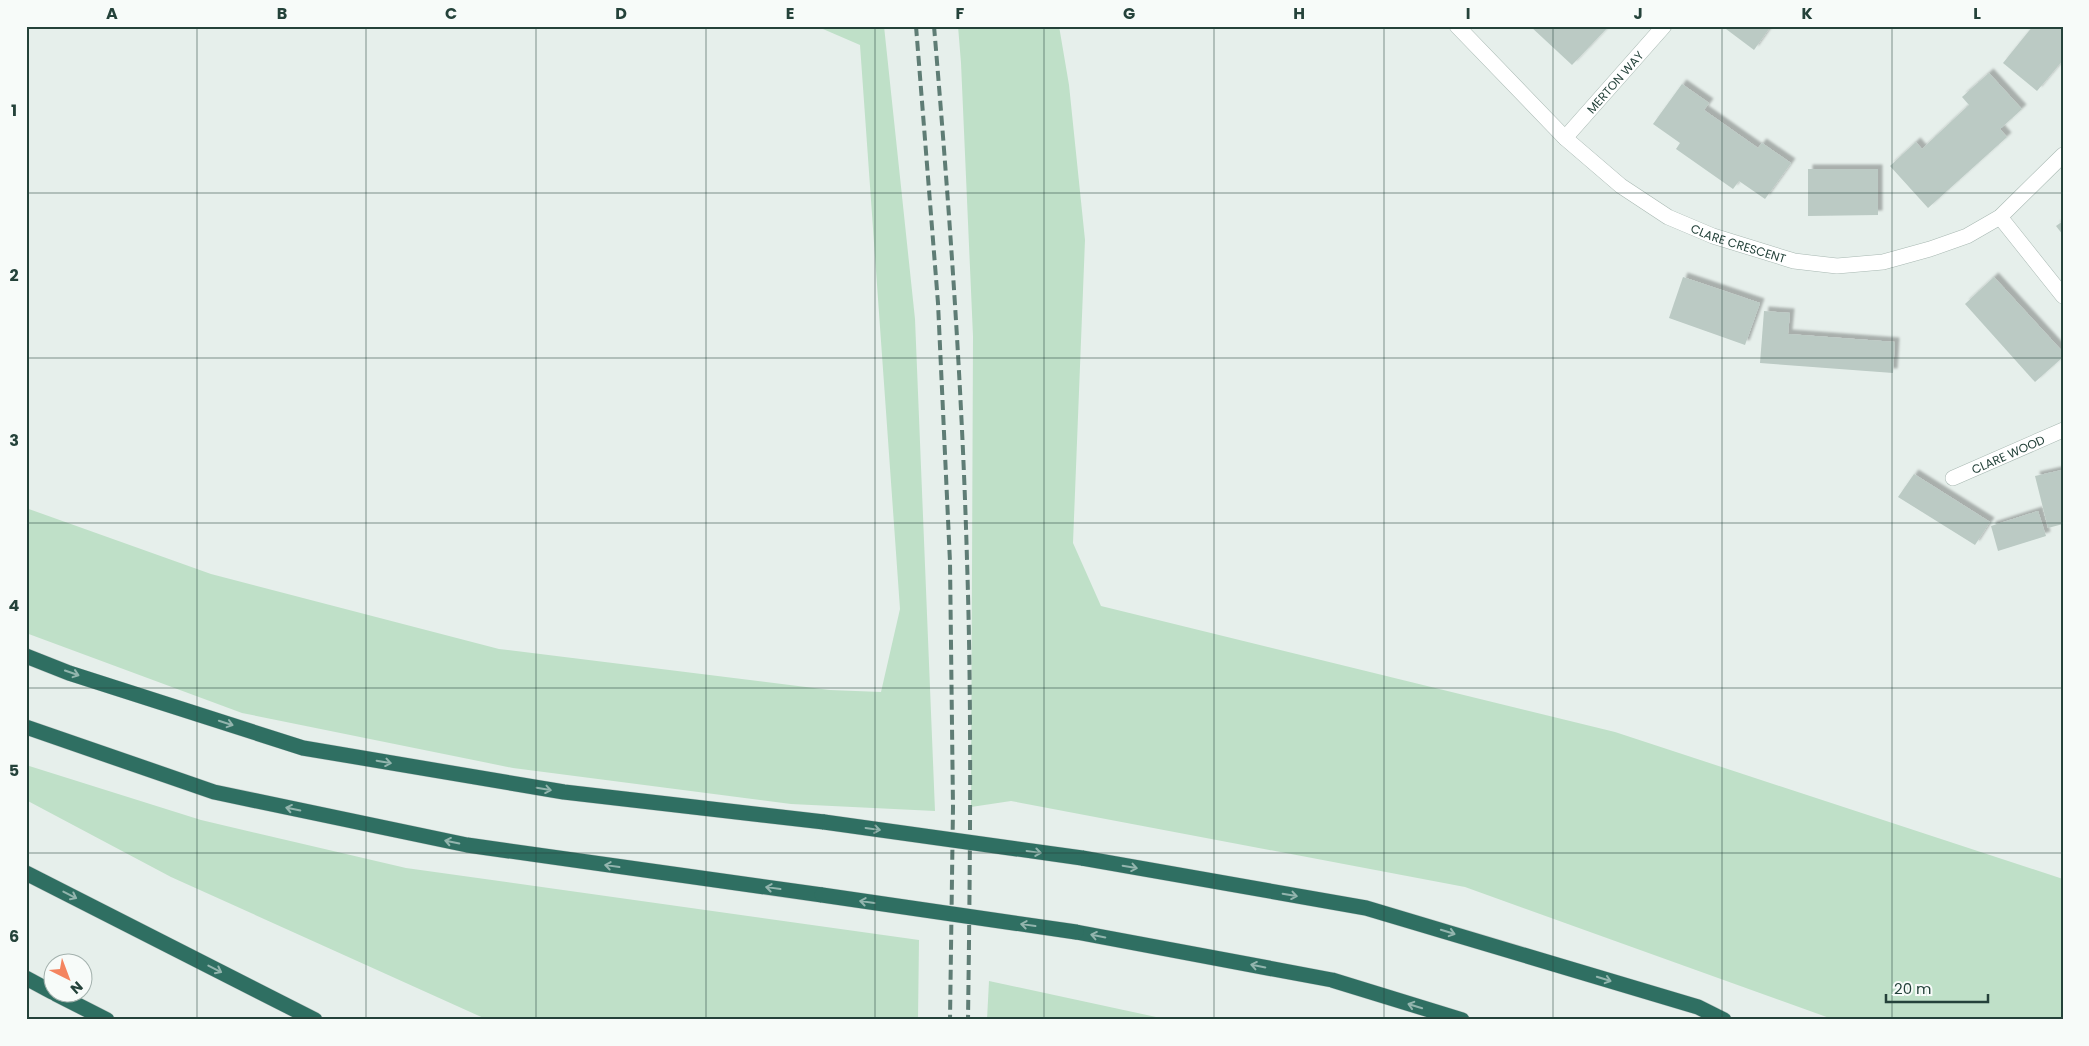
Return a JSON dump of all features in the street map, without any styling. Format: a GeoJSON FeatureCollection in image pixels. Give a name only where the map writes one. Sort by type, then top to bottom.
{"type":"FeatureCollection","features":[{"type":"Feature","properties":{"kind":"highway"},"geometry":{"type":"LineString","coordinates":[[26,656],[70,673],[303,748],[564,792],[824,822],[1082,858],[1366,908],[1698,1007],[1724,1020]]}},
{"type":"Feature","properties":{"kind":"highway"},"geometry":{"type":"LineString","coordinates":[[26,727],[214,792],[467,845],[1076,932],[1332,980],[1462,1020]]}},
{"type":"Feature","properties":{"kind":"highway"},"geometry":{"type":"LineString","coordinates":[[26,873],[315,1020]]}},
{"type":"Feature","properties":{"kind":"highway"},"geometry":{"type":"LineString","coordinates":[[26,978],[42,987]]}},
{"type":"Feature","properties":{"kind":"highway"},"geometry":{"type":"LineString","coordinates":[[76,1004],[107,1020]]}},
{"type":"Feature","properties":{"kind":"street","name":"CLARE CRESCENT"},"geometry":{"type":"LineString","coordinates":[[1457,26],[1565,138],[1621,186],[1668,217],[1712,236],[1794,261],[1837,266],[1883,262],[1967,236],[2000,217],[2063,155]]}},
{"type":"Feature","properties":{"kind":"street","name":"MERTON WAY"},"geometry":{"type":"LineString","coordinates":[[1565,138],[1664,26]]}},
{"type":"Feature","properties":{"kind":"street"},"geometry":{"type":"LineString","coordinates":[[2000,217],[2063,296]]}},
{"type":"Feature","properties":{"kind":"street","name":"CLARE WOOD"},"geometry":{"type":"LineString","coordinates":[[1953,478],[2063,430]]}},
{"type":"Feature","properties":{"kind":"green space"},"geometry":{"type":"Polygon","coordinates":[[[816,26],[884,26],[915,319],[935,811],[791,804],[513,768],[242,713],[26,633],[26,508],[211,574],[499,649],[830,690],[881,692],[900,609],[860,45],[816,26]]]}},
{"type":"Feature","properties":{"kind":"green space"},"geometry":{"type":"Polygon","coordinates":[[[958,26],[1059,26],[1069,85],[1085,240],[1073,543],[1101,606],[1615,732],[2063,879],[2063,1020],[1835,1020],[1465,887],[1011,801],[971,807],[973,336],[958,26]]]}},
{"type":"Feature","properties":{"kind":"green space"},"geometry":{"type":"Polygon","coordinates":[[[26,765],[201,820],[406,868],[919,940],[918,1020],[488,1020],[171,877],[26,800],[26,765]]]}},
{"type":"Feature","properties":{"kind":"green space"},"geometry":{"type":"Polygon","coordinates":[[[989,981],[1170,1020],[987,1020],[989,981]]]}},
{"type":"Feature","properties":{"kind":"building"},"geometry":{"type":"Polygon","coordinates":[[[1530,26],[1609,26],[1572,65],[1530,26]]]}},
{"type":"Feature","properties":{"kind":"building"},"geometry":{"type":"Polygon","coordinates":[[[1722,26],[1771,26],[1754,50],[1722,26]]]}},
{"type":"Feature","properties":{"kind":"building"},"geometry":{"type":"Polygon","coordinates":[[[2033,26],[2063,26],[2063,60],[2037,91],[2003,63],[2033,26]]]}},
{"type":"Feature","properties":{"kind":"building"},"geometry":{"type":"Polygon","coordinates":[[[1989,73],[2022,109],[2000,129],[2007,137],[1928,208],[1890,166],[1916,142],[1922,149],[1969,105],[1962,97],[1989,73]]]}},
{"type":"Feature","properties":{"kind":"building"},"geometry":{"type":"Polygon","coordinates":[[[1682,84],[1709,103],[1704,110],[1758,148],[1762,143],[1791,163],[1765,199],[1739,181],[1733,189],[1676,149],[1680,143],[1653,124],[1682,84]]]}},
{"type":"Feature","properties":{"kind":"building"},"geometry":{"type":"Polygon","coordinates":[[[1808,169],[1878,169],[1878,215],[1808,216],[1808,169]]]}},
{"type":"Feature","properties":{"kind":"building"},"geometry":{"type":"Polygon","coordinates":[[[2063,221],[2063,235],[2056,226],[2063,221]]]}},
{"type":"Feature","properties":{"kind":"building"},"geometry":{"type":"Polygon","coordinates":[[[1683,277],[1760,303],[1745,345],[1669,318],[1683,277]]]}},
{"type":"Feature","properties":{"kind":"building"},"geometry":{"type":"Polygon","coordinates":[[[1994,277],[2063,352],[2063,357],[2035,382],[1965,304],[1994,277]]]}},
{"type":"Feature","properties":{"kind":"building"},"geometry":{"type":"Polygon","coordinates":[[[1764,311],[1790,313],[1788,334],[1895,342],[1893,373],[1760,363],[1764,311]]]}},
{"type":"Feature","properties":{"kind":"building"},"geometry":{"type":"Polygon","coordinates":[[[2062,470],[2063,524],[2048,528],[2035,476],[2062,470]]]}},
{"type":"Feature","properties":{"kind":"building"},"geometry":{"type":"Polygon","coordinates":[[[1914,474],[1990,522],[1975,545],[1898,497],[1914,474]]]}},
{"type":"Feature","properties":{"kind":"building"},"geometry":{"type":"Polygon","coordinates":[[[2038,511],[2046,536],[1998,551],[1991,526],[2038,511]]]}},
{"type":"Feature","properties":{"kind":"railway"},"geometry":{"type":"LineString","coordinates":[[916,26],[938,303],[950,562],[953,807],[950,1020]]}},
{"type":"Feature","properties":{"kind":"railway"},"geometry":{"type":"LineString","coordinates":[[934,26],[954,293],[965,493],[970,732],[968,1020]]}}]}
